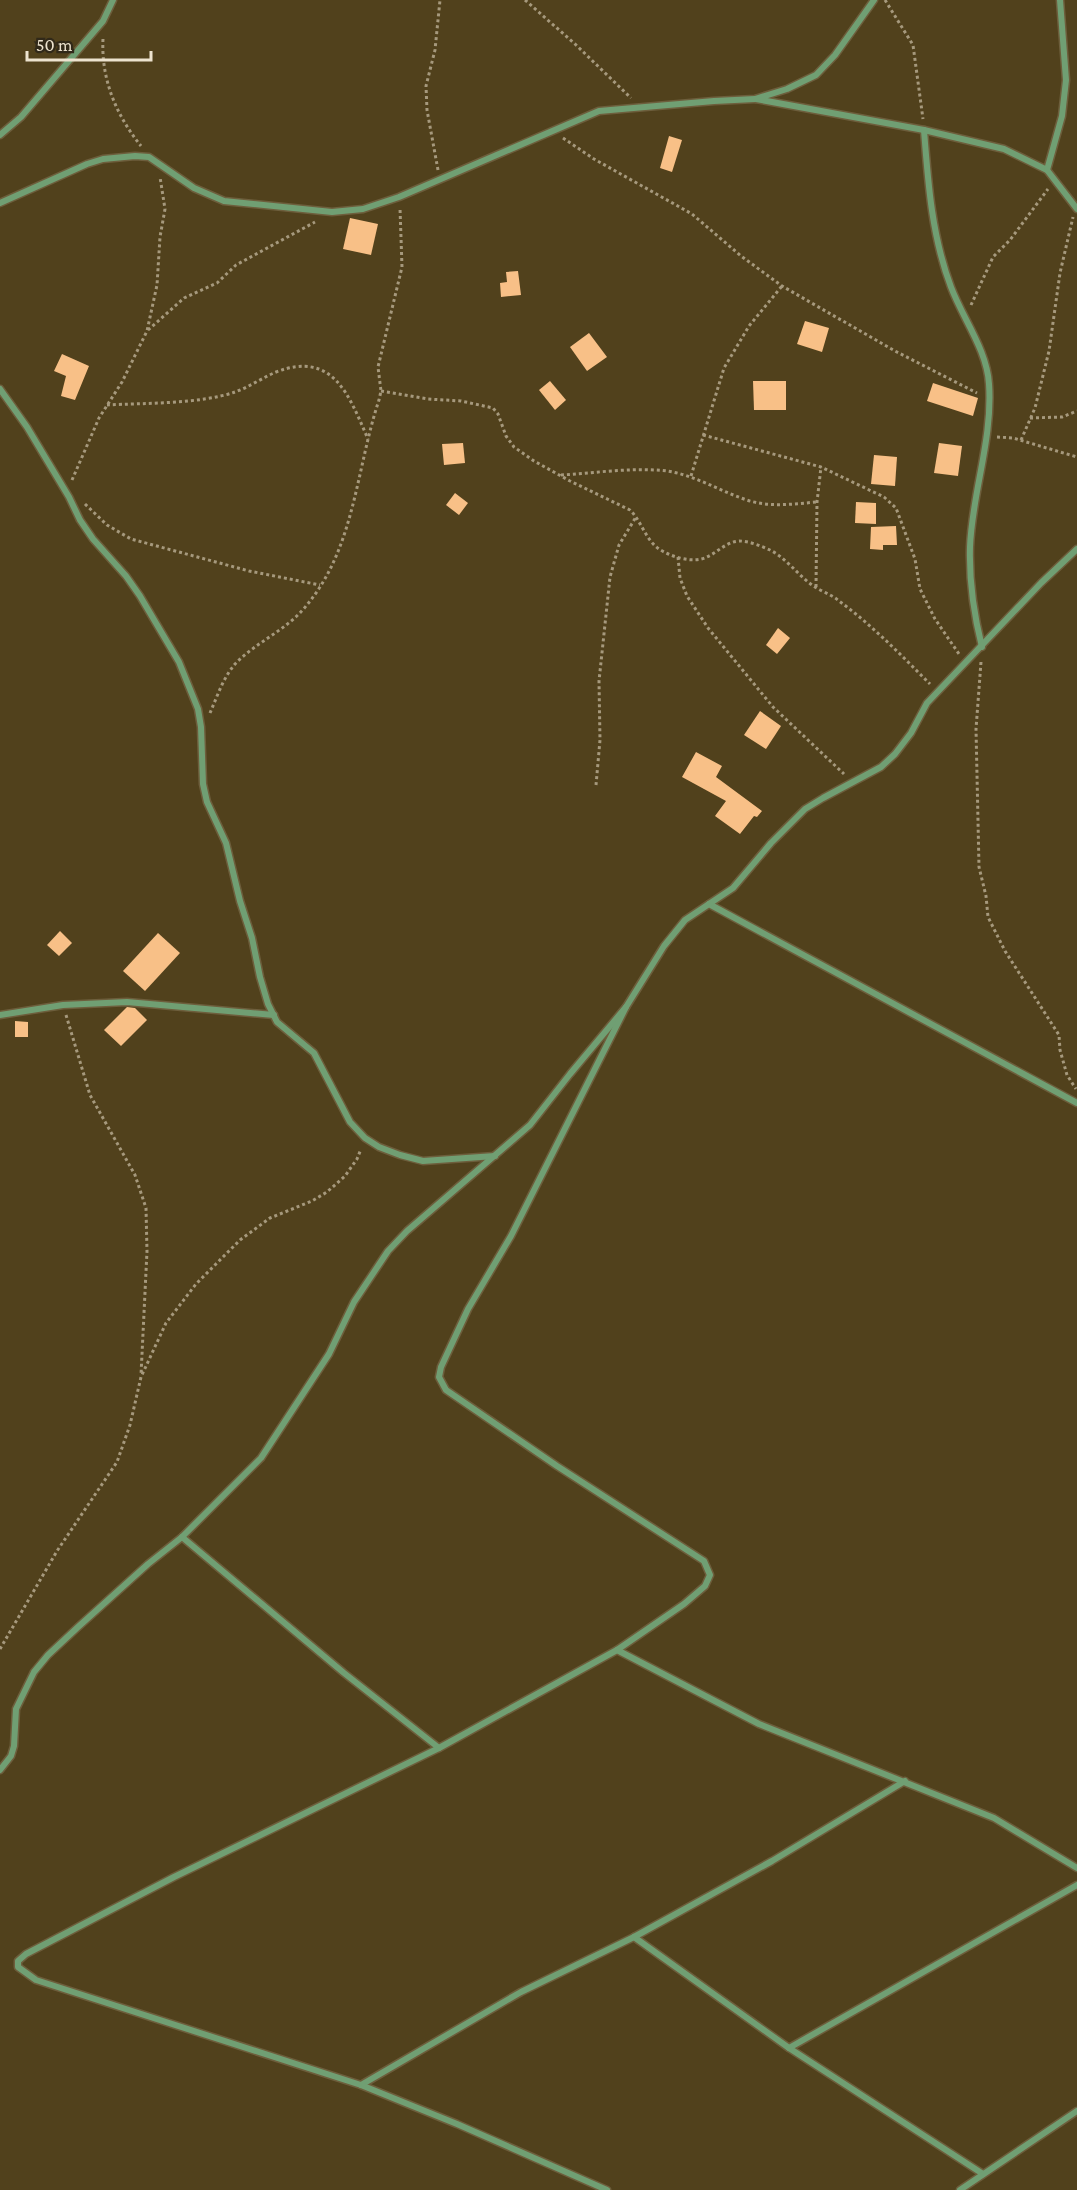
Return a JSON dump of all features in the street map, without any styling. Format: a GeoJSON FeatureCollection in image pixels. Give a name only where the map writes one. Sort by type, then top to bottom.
{"type":"FeatureCollection","features":[{"type":"Feature","properties":{"kind":"street"},"geometry":{"type":"LineString","coordinates":[[0,135],[21,117],[103,21],[113,0]]}},
{"type":"Feature","properties":{"kind":"street"},"geometry":{"type":"LineString","coordinates":[[0,203],[63,174],[103,159],[123,156],[149,158],[194,188],[224,201],[332,212],[363,209],[440,180],[599,111],[755,99],[787,89],[816,75],[835,55],[874,0]]}},
{"type":"Feature","properties":{"kind":"street"},"geometry":{"type":"LineString","coordinates":[[1047,170],[1062,116],[1066,80],[1059,0]]}},
{"type":"Feature","properties":{"kind":"street"},"geometry":{"type":"LineString","coordinates":[[755,99],[924,130],[1004,149],[1047,170],[1076,208]]}},
{"type":"Feature","properties":{"kind":"street"},"geometry":{"type":"LineString","coordinates":[[924,130],[930,205],[940,255],[951,289],[982,356],[989,383],[986,436],[970,547],[974,610],[981,647]]}},
{"type":"Feature","properties":{"kind":"street"},"geometry":{"type":"LineString","coordinates":[[0,389],[27,427],[93,539],[126,576],[179,662],[198,709],[203,784],[207,802],[226,843],[252,938],[260,977],[277,1022],[314,1053],[350,1122],[365,1138],[379,1147],[423,1161],[496,1156]]}},
{"type":"Feature","properties":{"kind":"street"},"geometry":{"type":"LineString","coordinates":[[607,2190],[361,2085],[36,1980],[18,1967],[18,1960],[174,1877],[439,1748],[617,1650],[684,1604],[705,1586],[710,1575],[704,1561],[446,1390],[439,1377],[441,1366],[468,1310],[511,1236],[626,1007],[671,937],[685,920],[733,888],[771,843],[805,809],[881,768],[895,754],[910,733],[927,703],[1041,583],[1077,549]]}},
{"type":"Feature","properties":{"kind":"street"},"geometry":{"type":"LineString","coordinates":[[709,904],[1077,1103]]}},
{"type":"Feature","properties":{"kind":"street"},"geometry":{"type":"LineString","coordinates":[[0,1015],[63,1005],[127,1002],[274,1015]]}},
{"type":"Feature","properties":{"kind":"street"},"geometry":{"type":"LineString","coordinates":[[0,1770],[11,1756],[14,1746],[16,1708],[34,1672],[48,1655],[148,1564],[182,1537],[261,1458],[329,1354],[354,1302],[388,1251],[407,1231],[530,1125],[626,1007]]}},
{"type":"Feature","properties":{"kind":"street"},"geometry":{"type":"LineString","coordinates":[[182,1537],[344,1673],[439,1748]]}},
{"type":"Feature","properties":{"kind":"street"},"geometry":{"type":"LineString","coordinates":[[617,1650],[759,1724],[994,1818],[1077,1868]]}},
{"type":"Feature","properties":{"kind":"street"},"geometry":{"type":"LineString","coordinates":[[361,2085],[521,1992],[634,1937],[772,1861],[905,1781]]}},
{"type":"Feature","properties":{"kind":"street"},"geometry":{"type":"LineString","coordinates":[[789,2048],[1077,1885]]}},
{"type":"Feature","properties":{"kind":"street"},"geometry":{"type":"LineString","coordinates":[[634,1937],[789,2048],[983,2174]]}},
{"type":"Feature","properties":{"kind":"street"},"geometry":{"type":"LineString","coordinates":[[960,2190],[1077,2111]]}},
{"type":"Feature","properties":{"kind":"street"},"geometry":{"type":"LineString","coordinates":[[1069,2117],[1077,2118]]}},
{"type":"Feature","properties":{"kind":"path"},"geometry":{"type":"LineString","coordinates":[[440,0],[435,50],[426,86],[427,110],[440,180]]}},
{"type":"Feature","properties":{"kind":"path"},"geometry":{"type":"LineString","coordinates":[[525,0],[575,44],[641,108]]}},
{"type":"Feature","properties":{"kind":"path"},"geometry":{"type":"LineString","coordinates":[[885,0],[913,45],[924,130]]}},
{"type":"Feature","properties":{"kind":"path"},"geometry":{"type":"LineString","coordinates":[[103,21],[102,56],[106,81],[125,124],[149,158]]}},
{"type":"Feature","properties":{"kind":"path"},"geometry":{"type":"LineString","coordinates":[[554,132],[594,159],[692,214],[782,286],[895,351],[989,398]]}},
{"type":"Feature","properties":{"kind":"path"},"geometry":{"type":"LineString","coordinates":[[69,497],[81,456],[99,418],[122,382],[147,331],[150,310],[158,285],[160,237],[165,209],[158,164]]}},
{"type":"Feature","properties":{"kind":"path"},"geometry":{"type":"LineString","coordinates":[[965,318],[985,270],[993,257],[1010,240],[1055,181]]}},
{"type":"Feature","properties":{"kind":"path"},"geometry":{"type":"LineString","coordinates":[[201,727],[234,666],[306,607],[342,546],[381,391],[378,367],[402,267],[399,197]]}},
{"type":"Feature","properties":{"kind":"path"},"geometry":{"type":"LineString","coordinates":[[1021,440],[1035,408],[1049,351],[1060,273],[1076,208]]}},
{"type":"Feature","properties":{"kind":"path"},"geometry":{"type":"LineString","coordinates":[[147,331],[184,298],[217,283],[236,265],[332,212]]}},
{"type":"Feature","properties":{"kind":"path"},"geometry":{"type":"LineString","coordinates":[[691,477],[724,368],[749,326],[782,286]]}},
{"type":"Feature","properties":{"kind":"path"},"geometry":{"type":"LineString","coordinates":[[107,405],[206,398],[234,393],[277,372],[312,366],[328,372],[337,380],[352,404],[369,441]]}},
{"type":"Feature","properties":{"kind":"path"},"geometry":{"type":"LineString","coordinates":[[381,391],[428,399],[461,401],[493,408],[498,414],[506,436],[514,447],[560,475],[620,504],[636,517],[651,542],[666,554],[694,560],[705,559],[731,543],[739,541],[771,550],[816,587],[837,599],[873,628],[938,691]]}},
{"type":"Feature","properties":{"kind":"path"},"geometry":{"type":"LineString","coordinates":[[1030,418],[1062,417],[1077,411]]}},
{"type":"Feature","properties":{"kind":"path"},"geometry":{"type":"LineString","coordinates":[[703,435],[820,467],[884,497],[896,508],[915,559],[920,589],[935,619],[965,663]]}},
{"type":"Feature","properties":{"kind":"path"},"geometry":{"type":"LineString","coordinates":[[986,436],[1021,440],[1077,457]]}},
{"type":"Feature","properties":{"kind":"path"},"geometry":{"type":"LineString","coordinates":[[816,587],[817,502],[820,467]]}},
{"type":"Feature","properties":{"kind":"path"},"geometry":{"type":"LineString","coordinates":[[560,475],[667,471],[691,477],[746,500],[784,506],[817,502]]}},
{"type":"Feature","properties":{"kind":"path"},"geometry":{"type":"LineString","coordinates":[[84,503],[107,525],[131,539],[249,571],[320,585]]}},
{"type":"Feature","properties":{"kind":"path"},"geometry":{"type":"LineString","coordinates":[[596,785],[600,740],[599,681],[610,577],[619,545],[636,517]]}},
{"type":"Feature","properties":{"kind":"path"},"geometry":{"type":"LineString","coordinates":[[678,557],[687,596],[708,628],[773,707],[854,783]]}},
{"type":"Feature","properties":{"kind":"path"},"geometry":{"type":"LineString","coordinates":[[981,647],[976,729],[979,867],[988,917],[1005,951],[1056,1029],[1067,1075],[1077,1092]]}},
{"type":"Feature","properties":{"kind":"path"},"geometry":{"type":"LineString","coordinates":[[0,1649],[57,1551],[117,1461],[130,1425],[141,1377],[147,1251],[146,1208],[135,1175],[90,1095],[63,1005]]}},
{"type":"Feature","properties":{"kind":"path"},"geometry":{"type":"LineString","coordinates":[[141,1377],[166,1323],[196,1284],[240,1240],[270,1218],[312,1201],[327,1192],[345,1176],[357,1159],[365,1138]]}},
{"type":"Feature","properties":{"kind":"building"},"geometry":{"type":"Polygon","coordinates":[[[669,136],[682,140],[672,172],[660,168],[669,136]]]}},
{"type":"Feature","properties":{"kind":"building"},"geometry":{"type":"Polygon","coordinates":[[[350,218],[378,224],[371,255],[343,249],[350,218]]]}},
{"type":"Feature","properties":{"kind":"building"},"geometry":{"type":"Polygon","coordinates":[[[518,271],[521,295],[501,297],[500,283],[507,282],[506,272],[518,271]]]}},
{"type":"Feature","properties":{"kind":"building"},"geometry":{"type":"Polygon","coordinates":[[[805,321],[829,328],[822,352],[797,344],[805,321]]]}},
{"type":"Feature","properties":{"kind":"building"},"geometry":{"type":"Polygon","coordinates":[[[589,333],[607,357],[587,371],[570,347],[589,333]]]}},
{"type":"Feature","properties":{"kind":"building"},"geometry":{"type":"Polygon","coordinates":[[[62,354],[89,366],[75,400],[61,396],[66,376],[54,371],[62,354]]]}},
{"type":"Feature","properties":{"kind":"building"},"geometry":{"type":"Polygon","coordinates":[[[550,381],[566,400],[555,410],[539,390],[550,381]]]}},
{"type":"Feature","properties":{"kind":"building"},"geometry":{"type":"Polygon","coordinates":[[[753,381],[786,381],[786,410],[754,410],[753,381]]]}},
{"type":"Feature","properties":{"kind":"building"},"geometry":{"type":"Polygon","coordinates":[[[933,383],[978,398],[973,416],[927,401],[933,383]]]}},
{"type":"Feature","properties":{"kind":"building"},"geometry":{"type":"Polygon","coordinates":[[[463,443],[465,463],[444,465],[442,444],[463,443]]]}},
{"type":"Feature","properties":{"kind":"building"},"geometry":{"type":"Polygon","coordinates":[[[939,443],[962,446],[958,476],[934,473],[939,443]]]}},
{"type":"Feature","properties":{"kind":"building"},"geometry":{"type":"Polygon","coordinates":[[[874,455],[897,457],[895,486],[871,484],[874,455]]]}},
{"type":"Feature","properties":{"kind":"building"},"geometry":{"type":"Polygon","coordinates":[[[455,493],[468,503],[459,515],[446,505],[455,493]]]}},
{"type":"Feature","properties":{"kind":"building"},"geometry":{"type":"Polygon","coordinates":[[[856,502],[876,503],[876,524],[855,523],[856,502]]]}},
{"type":"Feature","properties":{"kind":"building"},"geometry":{"type":"Polygon","coordinates":[[[896,526],[897,545],[883,545],[883,550],[870,549],[871,527],[896,526]]]}},
{"type":"Feature","properties":{"kind":"building"},"geometry":{"type":"Polygon","coordinates":[[[778,628],[790,638],[777,654],[766,645],[778,628]]]}},
{"type":"Feature","properties":{"kind":"building"},"geometry":{"type":"Polygon","coordinates":[[[760,711],[781,726],[766,749],[744,735],[760,711]]]}},
{"type":"Feature","properties":{"kind":"building"},"geometry":{"type":"Polygon","coordinates":[[[696,752],[722,766],[716,777],[762,811],[757,817],[754,816],[740,834],[715,816],[726,801],[682,777],[696,752]]]}},
{"type":"Feature","properties":{"kind":"building"},"geometry":{"type":"Polygon","coordinates":[[[60,931],[72,943],[59,956],[47,945],[60,931]]]}},
{"type":"Feature","properties":{"kind":"building"},"geometry":{"type":"Polygon","coordinates":[[[158,933],[180,953],[145,991],[123,971],[158,933]]]}},
{"type":"Feature","properties":{"kind":"building"},"geometry":{"type":"Polygon","coordinates":[[[127,1007],[135,1008],[147,1020],[121,1046],[104,1030],[127,1007]]]}},
{"type":"Feature","properties":{"kind":"building"},"geometry":{"type":"Polygon","coordinates":[[[15,1021],[28,1022],[28,1037],[15,1037],[15,1021]]]}}]}
